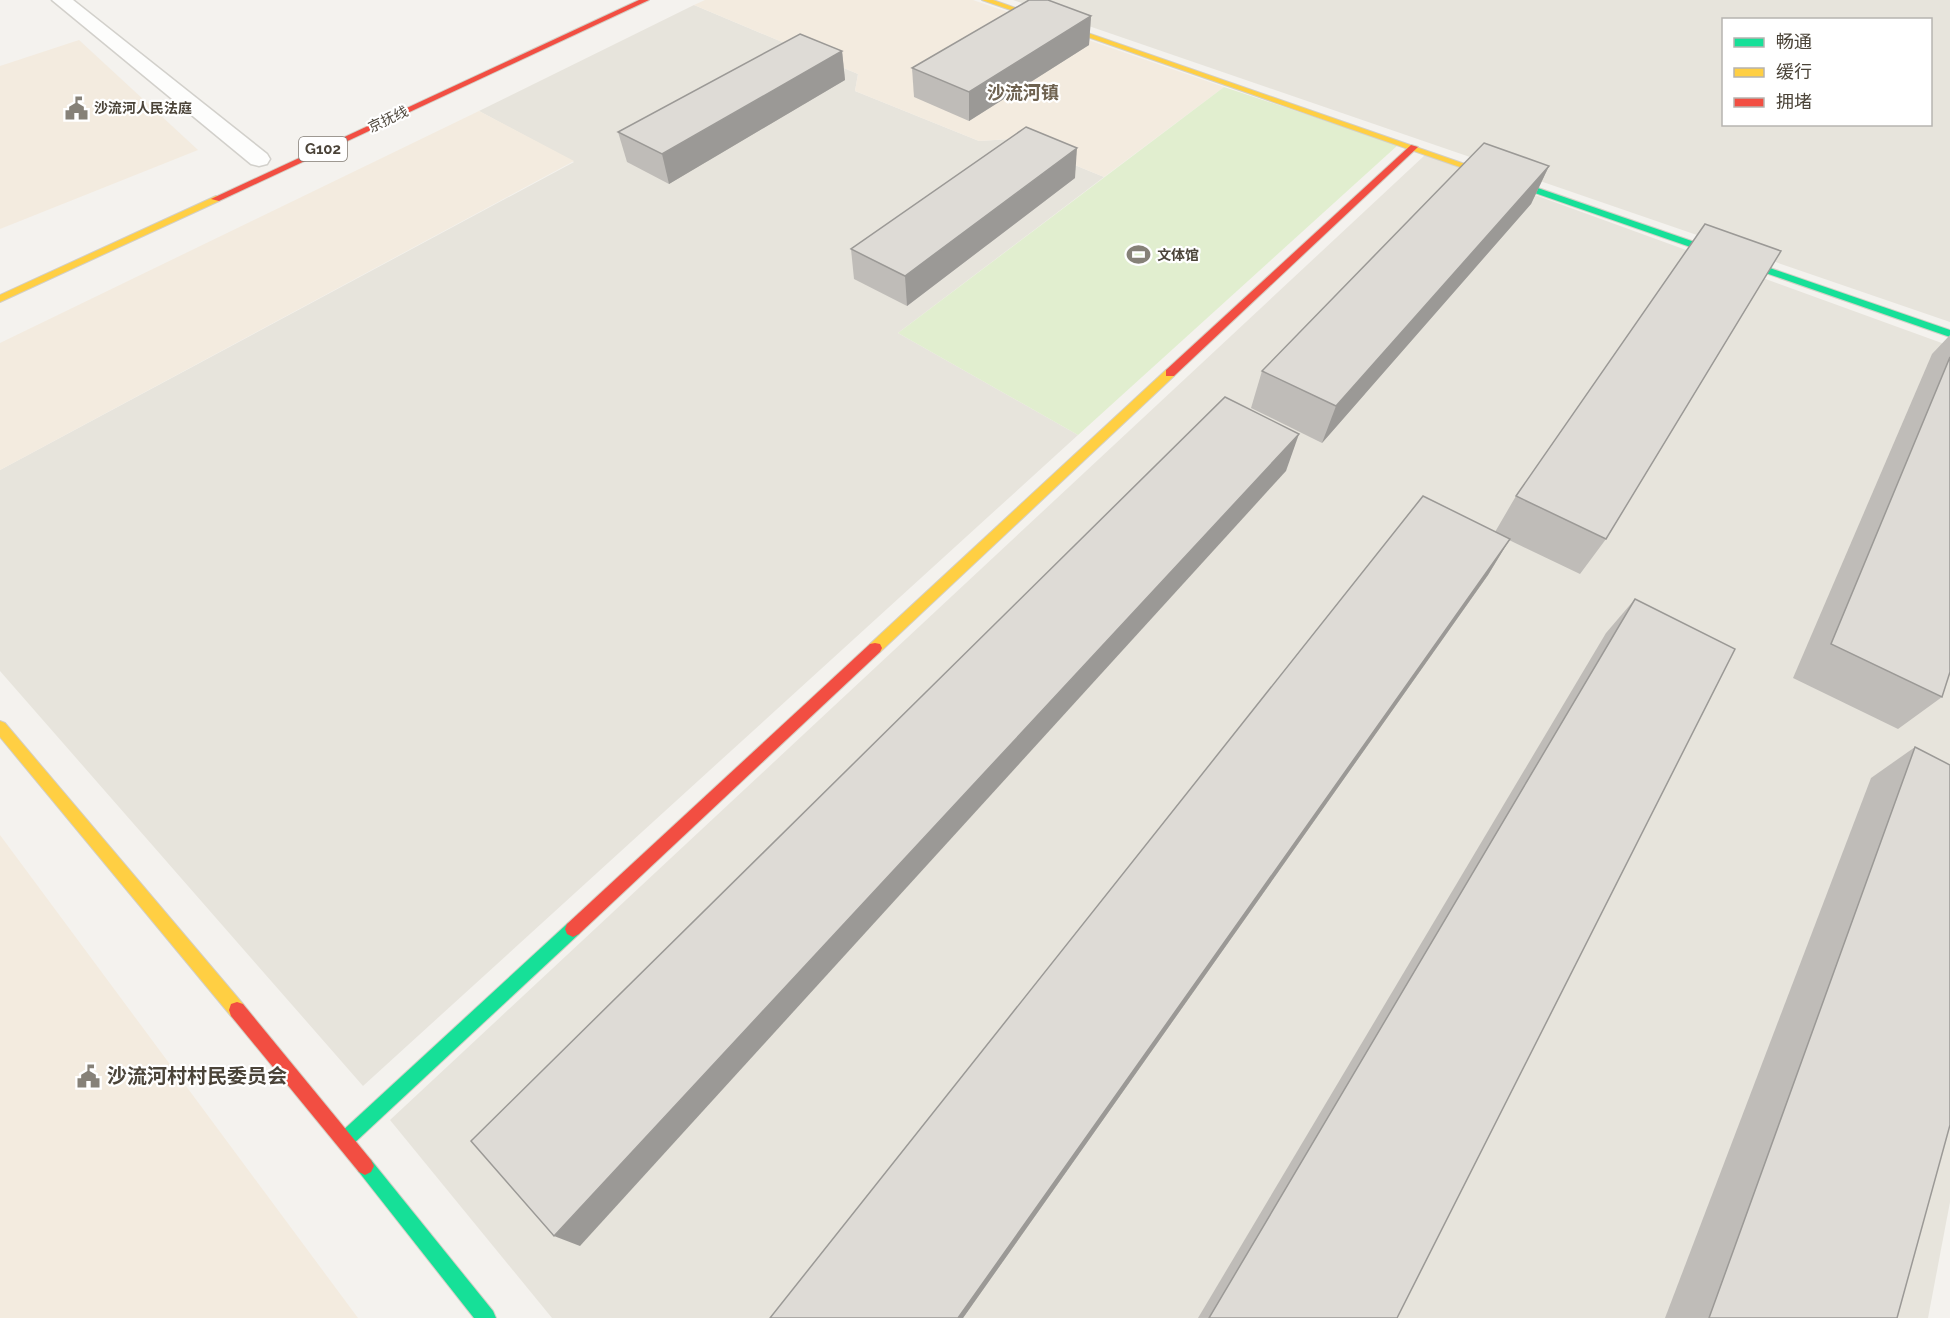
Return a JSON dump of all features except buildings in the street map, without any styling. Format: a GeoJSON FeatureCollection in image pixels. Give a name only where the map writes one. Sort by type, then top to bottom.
{"type":"FeatureCollection","features":[{"type":"Feature","properties":{"kind":"main road","name":"京抚线"},"geometry":{"type":"LineString","coordinates":[[0,299],[645,0]]}},
{"type":"Feature","properties":{"kind":"main road"},"geometry":{"type":"LineString","coordinates":[[986,0],[1950,334]]}},
{"type":"Feature","properties":{"kind":"main road"},"geometry":{"type":"LineString","coordinates":[[345,1140],[1413,147]]}},
{"type":"Feature","properties":{"kind":"main road"},"geometry":{"type":"LineString","coordinates":[[0,727],[345,1140],[486,1318]]}},
{"type":"Feature","properties":{"kind":"street"},"geometry":{"type":"LineString","coordinates":[[61,0],[259,159]]}},
{"type":"Feature","properties":{"kind":"shaded area"},"geometry":{"type":"Polygon","coordinates":[[[705,0],[973,0],[1224,87],[1104,177],[1011,139],[979,141],[855,91],[858,74],[694,5],[705,0]]]}},
{"type":"Feature","properties":{"kind":"shaded area"},"geometry":{"type":"Polygon","coordinates":[[[1013,0],[1950,0],[1950,322],[1013,0]]]}},
{"type":"Feature","properties":{"kind":"shaded area"},"geometry":{"type":"Polygon","coordinates":[[[694,5],[858,74],[855,91],[979,141],[1011,139],[1104,177],[898,333],[1078,435],[363,1086],[0,671],[0,470],[574,162],[479,111],[694,5]]]}},
{"type":"Feature","properties":{"kind":"shaded area","name":"沙流河人民法庭"},"geometry":{"type":"Polygon","coordinates":[[[79,40],[198,150],[0,229],[0,66],[79,40]]]}},
{"type":"Feature","properties":{"kind":"shaded area"},"geometry":{"type":"Polygon","coordinates":[[[479,111],[574,161],[0,470],[0,343],[479,111]]]}},
{"type":"Feature","properties":{"kind":"shaded area"},"geometry":{"type":"Polygon","coordinates":[[[1425,155],[1950,346],[1950,1202],[1928,1318],[552,1318],[390,1120],[1425,155]]]}},
{"type":"Feature","properties":{"kind":"shaded area","name":"沙流河村村民委员会"},"geometry":{"type":"Polygon","coordinates":[[[0,835],[358,1318],[0,1318],[0,835]]]}},
{"type":"Feature","properties":{"kind":"green space","name":"文体馆"},"geometry":{"type":"Polygon","coordinates":[[[1224,87],[1398,145],[1078,435],[898,333],[1224,87]]]}},
{"type":"Feature","properties":{"kind":"traffic: fast"},"geometry":{"type":"LineString","coordinates":[[1480,171],[1950,334]]}},
{"type":"Feature","properties":{"kind":"traffic: fast"},"geometry":{"type":"LineString","coordinates":[[345,1140],[573,929]]}},
{"type":"Feature","properties":{"kind":"traffic: fast"},"geometry":{"type":"LineString","coordinates":[[365,1166],[486,1318]]}},
{"type":"Feature","properties":{"kind":"traffic: slow"},"geometry":{"type":"LineString","coordinates":[[986,0],[1480,171]]}},
{"type":"Feature","properties":{"kind":"traffic: slow"},"geometry":{"type":"LineString","coordinates":[[0,299],[216,199]]}},
{"type":"Feature","properties":{"kind":"traffic: slow"},"geometry":{"type":"LineString","coordinates":[[875,648],[1170,373]]}},
{"type":"Feature","properties":{"kind":"traffic: slow"},"geometry":{"type":"LineString","coordinates":[[0,727],[237,1010]]}},
{"type":"Feature","properties":{"kind":"traffic: jam"},"geometry":{"type":"LineString","coordinates":[[216,199],[645,0]]}},
{"type":"Feature","properties":{"kind":"traffic: jam"},"geometry":{"type":"LineString","coordinates":[[1170,373],[1414,147]]}},
{"type":"Feature","properties":{"kind":"traffic: jam"},"geometry":{"type":"LineString","coordinates":[[573,929],[875,648]]}},
{"type":"Feature","properties":{"kind":"traffic: jam"},"geometry":{"type":"LineString","coordinates":[[237,1010],[365,1166]]}},
{"type":"Feature","properties":{"kind":"place","name":"沙流河人民法庭"},"geometry":{"type":"Point","coordinates":[76,108]}},
{"type":"Feature","properties":{"kind":"place","name":"文体馆"},"geometry":{"type":"Point","coordinates":[1139,255]}},
{"type":"Feature","properties":{"kind":"place","name":"沙流河村村民委员会"},"geometry":{"type":"Point","coordinates":[89,1076]}},
{"type":"Feature","properties":{"kind":"district","name":"沙流河镇"},"geometry":{"type":"Point","coordinates":[1023,92]}}]}
